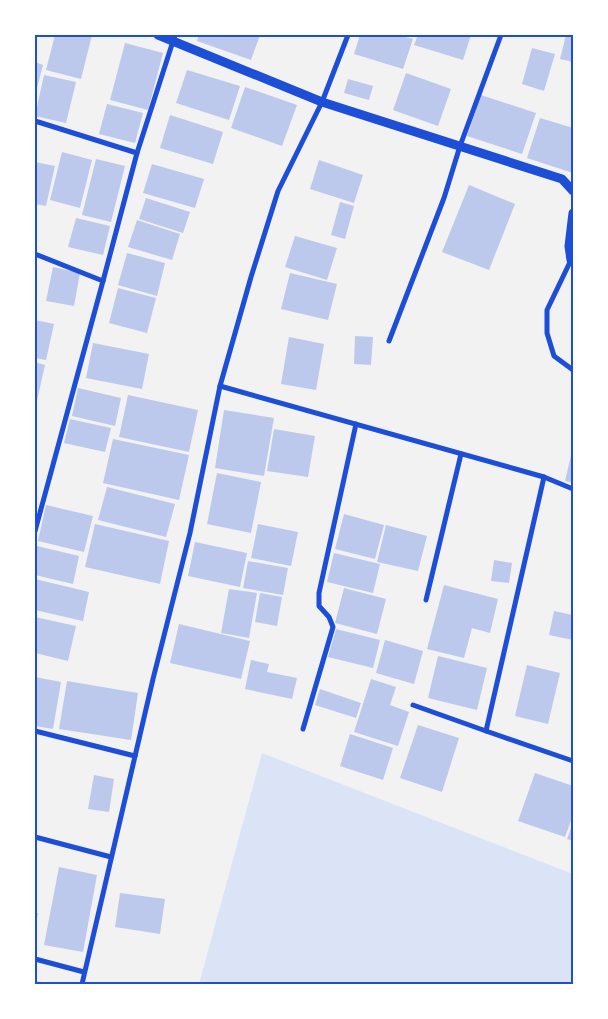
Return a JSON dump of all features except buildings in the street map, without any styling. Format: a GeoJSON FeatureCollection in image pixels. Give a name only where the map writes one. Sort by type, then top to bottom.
{"type":"FeatureCollection","features":[{"type":"Feature","properties":{"kind":"street"},"geometry":{"type":"LineString","coordinates":[[158,35],[175,38],[322,102],[562,179],[573,191]]}},
{"type":"Feature","properties":{"kind":"street"},"geometry":{"type":"LineString","coordinates":[[82,984],[135,756],[190,533],[220,386],[278,191],[322,102],[348,35]]}},
{"type":"Feature","properties":{"kind":"street"},"geometry":{"type":"LineString","coordinates":[[389,341],[444,198],[460,146],[500,35]]}},
{"type":"Feature","properties":{"kind":"street"},"geometry":{"type":"LineString","coordinates":[[35,531],[137,153],[175,38]]}},
{"type":"Feature","properties":{"kind":"street"},"geometry":{"type":"LineString","coordinates":[[35,121],[137,153]]}},
{"type":"Feature","properties":{"kind":"street"},"geometry":{"type":"LineString","coordinates":[[573,212],[569,246],[572,260],[547,310],[547,333],[554,356],[573,370]]}},
{"type":"Feature","properties":{"kind":"street"},"geometry":{"type":"LineString","coordinates":[[35,254],[103,281]]}},
{"type":"Feature","properties":{"kind":"street"},"geometry":{"type":"LineString","coordinates":[[220,386],[544,477],[573,489]]}},
{"type":"Feature","properties":{"kind":"street"},"geometry":{"type":"LineString","coordinates":[[303,729],[332,627],[329,617],[319,606],[319,593],[356,424]]}},
{"type":"Feature","properties":{"kind":"street"},"geometry":{"type":"LineString","coordinates":[[426,600],[461,454]]}},
{"type":"Feature","properties":{"kind":"street"},"geometry":{"type":"LineString","coordinates":[[486,731],[544,477]]}},
{"type":"Feature","properties":{"kind":"street"},"geometry":{"type":"LineString","coordinates":[[413,705],[573,762]]}},
{"type":"Feature","properties":{"kind":"street"},"geometry":{"type":"LineString","coordinates":[[35,731],[135,756]]}},
{"type":"Feature","properties":{"kind":"street"},"geometry":{"type":"LineString","coordinates":[[35,837],[111,857]]}},
{"type":"Feature","properties":{"kind":"street"},"geometry":{"type":"LineString","coordinates":[[35,959],[84,972]]}},
{"type":"Feature","properties":{"kind":"shaded area"},"geometry":{"type":"Polygon","coordinates":[[[262,753],[573,874],[573,984],[199,984],[262,753]]]}}]}
